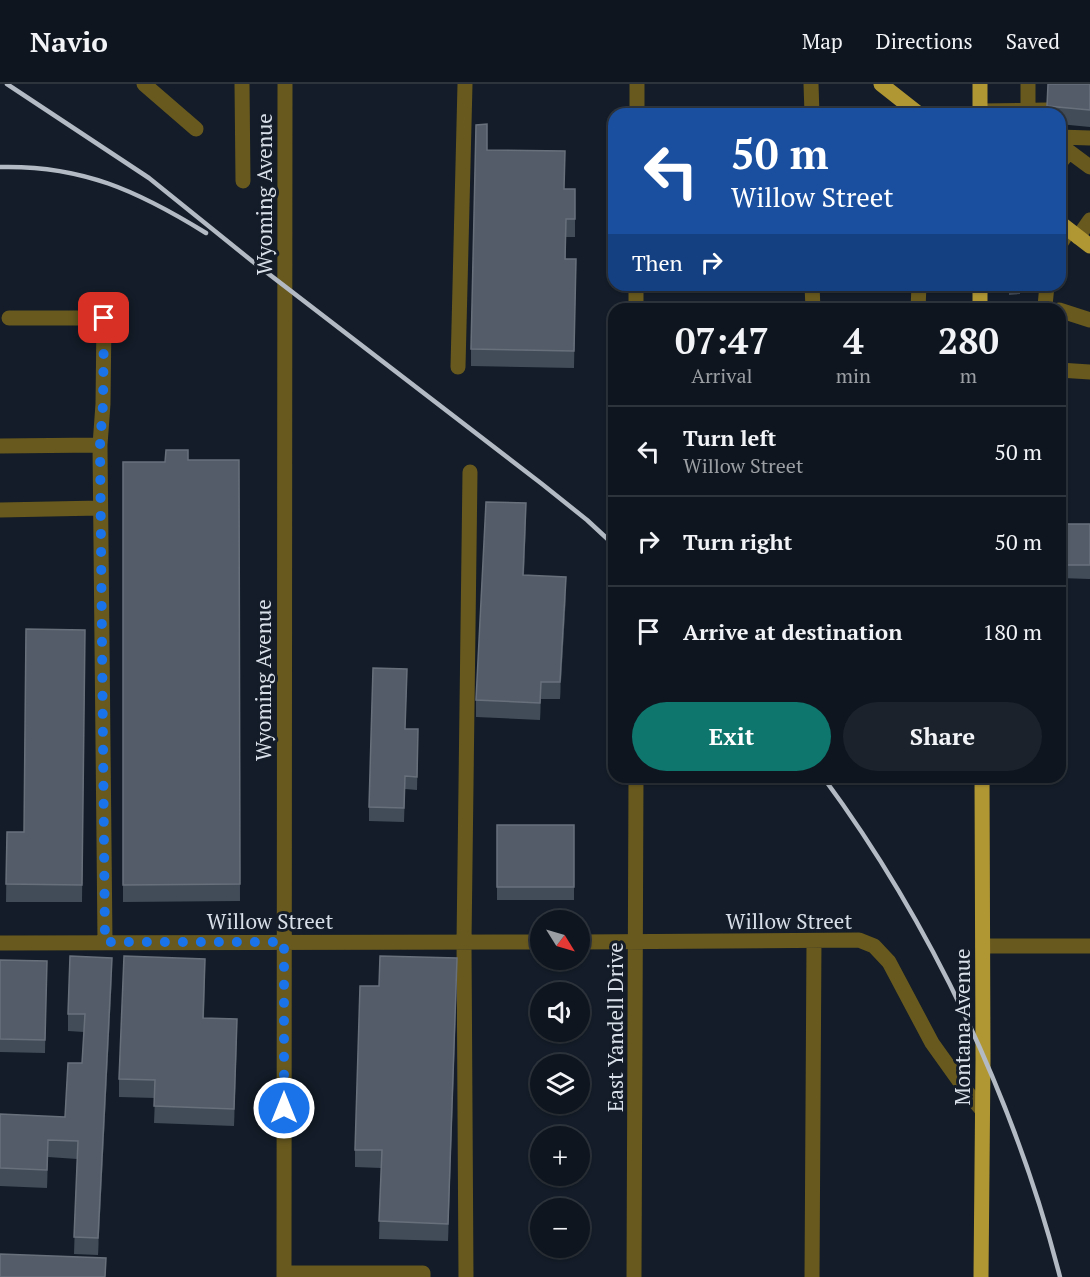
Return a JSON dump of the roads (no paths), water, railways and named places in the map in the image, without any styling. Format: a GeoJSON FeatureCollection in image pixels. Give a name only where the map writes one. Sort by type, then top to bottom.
{"type":"FeatureCollection","features":[{"type":"Feature","properties":{"kind":"main road"},"geometry":{"type":"LineString","coordinates":[[881,84],[911,108]]}},
{"type":"Feature","properties":{"kind":"main road"},"geometry":{"type":"LineString","coordinates":[[980,84],[980,108]]}},
{"type":"Feature","properties":{"kind":"main road","name":"Montana Avenue"},"geometry":{"type":"LineString","coordinates":[[981,1277],[982,783]]}},
{"type":"Feature","properties":{"kind":"street"},"geometry":{"type":"LineString","coordinates":[[144,84],[196,129]]}},
{"type":"Feature","properties":{"kind":"street"},"geometry":{"type":"LineString","coordinates":[[242,84],[243,181]]}},
{"type":"Feature","properties":{"kind":"street","name":"Wyoming Avenue"},"geometry":{"type":"LineString","coordinates":[[284,1275],[285,84]]}},
{"type":"Feature","properties":{"kind":"street"},"geometry":{"type":"LineString","coordinates":[[458,367],[465,84]]}},
{"type":"Feature","properties":{"kind":"street"},"geometry":{"type":"LineString","coordinates":[[637,84],[637,108]]}},
{"type":"Feature","properties":{"kind":"street"},"geometry":{"type":"LineString","coordinates":[[811,84],[812,108]]}},
{"type":"Feature","properties":{"kind":"street"},"geometry":{"type":"LineString","coordinates":[[1028,84],[1029,108]]}},
{"type":"Feature","properties":{"kind":"street"},"geometry":{"type":"LineString","coordinates":[[1066,137],[1090,138]]}},
{"type":"Feature","properties":{"kind":"street"},"geometry":{"type":"LineString","coordinates":[[1066,149],[1090,167]]}},
{"type":"Feature","properties":{"kind":"street"},"geometry":{"type":"LineString","coordinates":[[1074,234],[1090,220]]}},
{"type":"Feature","properties":{"kind":"street"},"geometry":{"type":"LineString","coordinates":[[1066,313],[1090,320]]}},
{"type":"Feature","properties":{"kind":"street"},"geometry":{"type":"LineString","coordinates":[[9,318],[104,318],[100,508],[105,942]]}},
{"type":"Feature","properties":{"kind":"street"},"geometry":{"type":"LineString","coordinates":[[1066,370],[1090,372]]}},
{"type":"Feature","properties":{"kind":"street"},"geometry":{"type":"LineString","coordinates":[[0,446],[100,445]]}},
{"type":"Feature","properties":{"kind":"street"},"geometry":{"type":"LineString","coordinates":[[466,1277],[464,942],[470,472]]}},
{"type":"Feature","properties":{"kind":"street"},"geometry":{"type":"LineString","coordinates":[[0,510],[100,508]]}},
{"type":"Feature","properties":{"kind":"street","name":"East Yandell Drive"},"geometry":{"type":"LineString","coordinates":[[633,1277],[636,783]]}},
{"type":"Feature","properties":{"kind":"street","name":"Willow Street"},"geometry":{"type":"LineString","coordinates":[[590,942],[859,940],[879,950],[889,962],[932,1042],[982,1110]]}},
{"type":"Feature","properties":{"kind":"street"},"geometry":{"type":"LineString","coordinates":[[812,1277],[814,941]]}},
{"type":"Feature","properties":{"kind":"street","name":"Willow Street"},"geometry":{"type":"LineString","coordinates":[[0,943],[530,942]]}},
{"type":"Feature","properties":{"kind":"street"},"geometry":{"type":"LineString","coordinates":[[983,946],[1090,946]]}},
{"type":"Feature","properties":{"kind":"street"},"geometry":{"type":"LineString","coordinates":[[284,1275],[423,1273],[423,1277]]}},
{"type":"Feature","properties":{"kind":"railway"},"geometry":{"type":"LineString","coordinates":[[7,84],[149,178],[252,261],[542,484],[608,539]]}},
{"type":"Feature","properties":{"kind":"railway"},"geometry":{"type":"LineString","coordinates":[[0,167],[57,171],[108,184],[133,193],[206,233]]}},
{"type":"Feature","properties":{"kind":"railway"},"geometry":{"type":"LineString","coordinates":[[827,783],[899,892],[934,953],[965,1016],[994,1080],[1019,1145],[1060,1277]]}}]}
